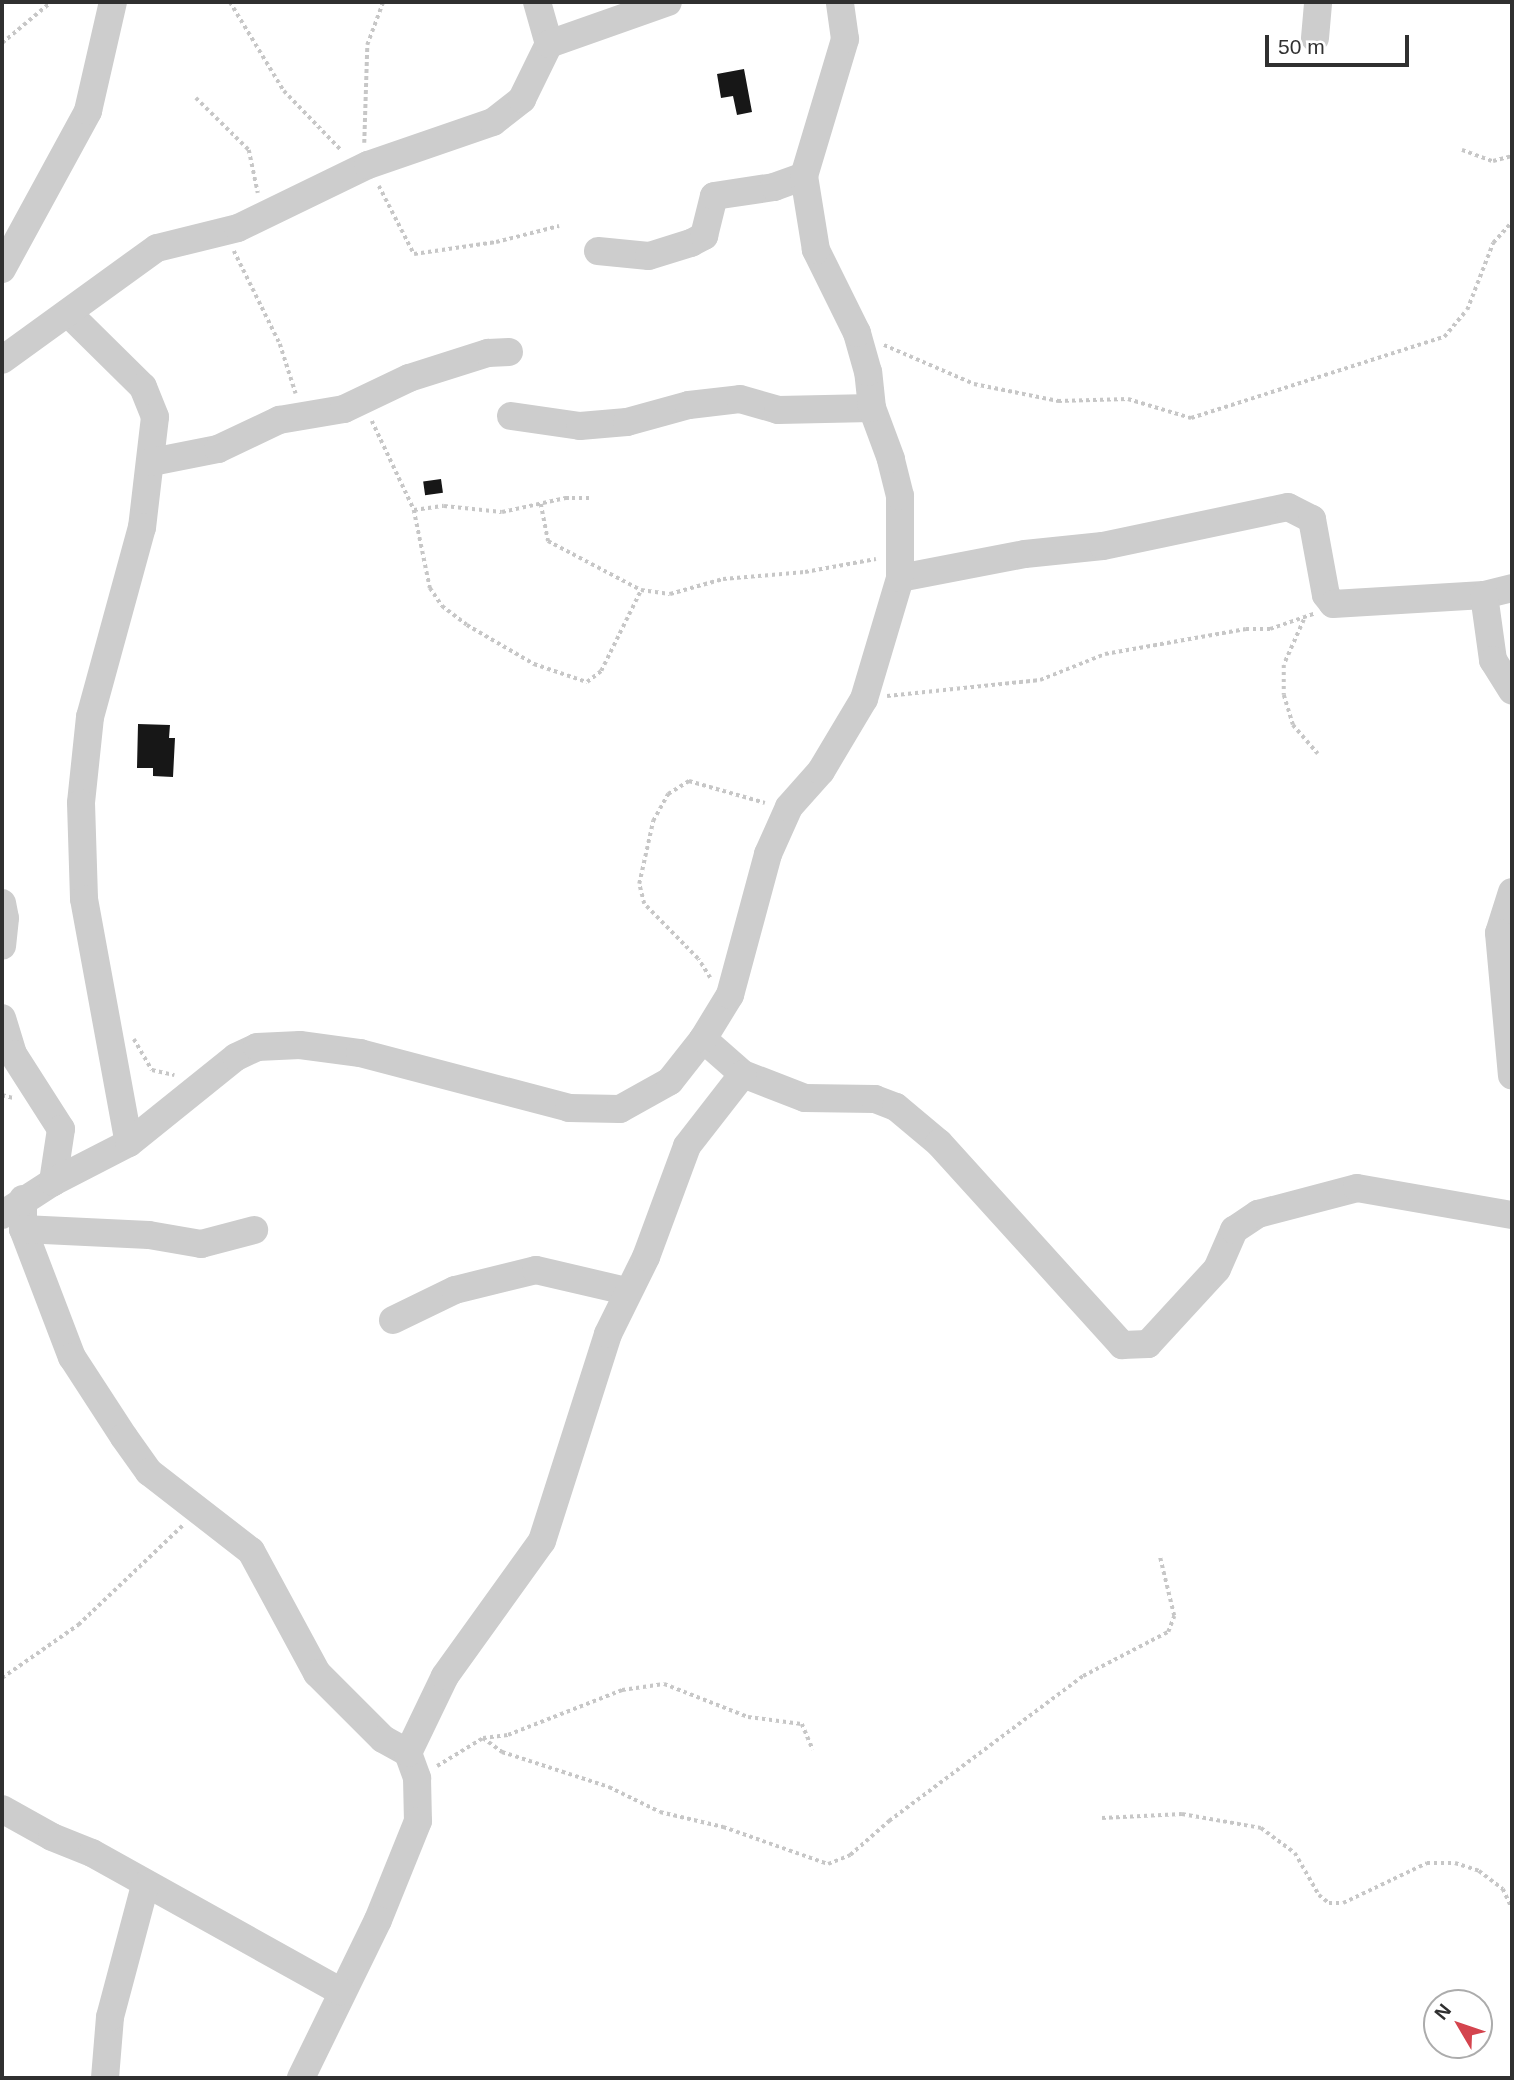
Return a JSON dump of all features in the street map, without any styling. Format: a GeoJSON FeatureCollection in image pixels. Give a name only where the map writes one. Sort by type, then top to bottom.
{"type":"FeatureCollection","features":[{"type":"Feature","properties":{"kind":"street"},"geometry":{"type":"LineString","coordinates":[[2,269],[89,111],[113,2]]}},
{"type":"Feature","properties":{"kind":"street"},"geometry":{"type":"LineString","coordinates":[[2,360],[157,248],[236,226],[359,169],[464,134],[512,111],[531,85],[549,44],[537,2]]}},
{"type":"Feature","properties":{"kind":"street"},"geometry":{"type":"LineString","coordinates":[[549,44],[668,2]]}},
{"type":"Feature","properties":{"kind":"street"},"geometry":{"type":"LineString","coordinates":[[16,1214],[53,1182],[129,1143],[236,1057],[257,1047],[300,1045],[360,1053],[569,1108],[620,1110],[670,1081],[703,1039],[730,995],[768,854],[789,807],[821,771],[864,699],[901,565],[900,496],[872,408],[857,333],[816,250],[804,176],[845,39],[840,2]]}},
{"type":"Feature","properties":{"kind":"street"},"geometry":{"type":"LineString","coordinates":[[1315,38],[1318,2]]}},
{"type":"Feature","properties":{"kind":"street"},"geometry":{"type":"LineString","coordinates":[[598,251],[649,256],[691,243],[704,236],[714,196],[774,187],[804,176]]}},
{"type":"Feature","properties":{"kind":"street"},"geometry":{"type":"LineString","coordinates":[[68,313],[153,402],[152,462],[134,563],[90,718],[81,803],[84,899],[129,1143]]}},
{"type":"Feature","properties":{"kind":"street"},"geometry":{"type":"LineString","coordinates":[[152,462],[218,449],[279,420],[365,401],[409,378],[480,355],[509,352]]}},
{"type":"Feature","properties":{"kind":"street"},"geometry":{"type":"LineString","coordinates":[[511,416],[580,426],[615,423],[689,405],[740,399],[778,410],[872,408]]}},
{"type":"Feature","properties":{"kind":"street"},"geometry":{"type":"LineString","coordinates":[[901,565],[1102,546],[1288,507],[1312,519],[1326,595],[1333,604],[1484,595],[1512,588]]}},
{"type":"Feature","properties":{"kind":"street"},"geometry":{"type":"LineString","coordinates":[[1484,595],[1493,660],[1512,691]]}},
{"type":"Feature","properties":{"kind":"street"},"geometry":{"type":"LineString","coordinates":[[1512,892],[1499,933],[1512,1075]]}},
{"type":"Feature","properties":{"kind":"street"},"geometry":{"type":"LineString","coordinates":[[2,903],[5,918],[2,946]]}},
{"type":"Feature","properties":{"kind":"street"},"geometry":{"type":"LineString","coordinates":[[2,1018],[13,1054],[61,1129],[53,1182]]}},
{"type":"Feature","properties":{"kind":"street"},"geometry":{"type":"LineString","coordinates":[[703,1039],[743,1074],[805,1098],[875,1099],[896,1107],[939,1143],[1122,1345],[1147,1344],[1217,1269],[1234,1230],[1258,1214],[1357,1188],[1512,1215]]}},
{"type":"Feature","properties":{"kind":"street"},"geometry":{"type":"LineString","coordinates":[[301,2078],[340,1991],[378,1920],[418,1821],[412,1766],[445,1676],[542,1541],[608,1334],[626,1292],[646,1257],[688,1146],[743,1074]]}},
{"type":"Feature","properties":{"kind":"street"},"geometry":{"type":"LineString","coordinates":[[16,1214],[201,1244],[254,1230]]}},
{"type":"Feature","properties":{"kind":"street"},"geometry":{"type":"LineString","coordinates":[[16,1214],[72,1357],[149,1472],[251,1551],[317,1673],[412,1766]]}},
{"type":"Feature","properties":{"kind":"street"},"geometry":{"type":"LineString","coordinates":[[393,1320],[455,1290],[536,1270],[626,1292]]}},
{"type":"Feature","properties":{"kind":"street"},"geometry":{"type":"LineString","coordinates":[[2,1809],[52,1837],[92,1853],[145,1885],[340,1991]]}},
{"type":"Feature","properties":{"kind":"street"},"geometry":{"type":"LineString","coordinates":[[105,2078],[110,2017],[145,1885]]}},
{"type":"Feature","properties":{"kind":"path"},"geometry":{"type":"LineString","coordinates":[[2,43],[51,2]]}},
{"type":"Feature","properties":{"kind":"path"},"geometry":{"type":"LineString","coordinates":[[230,2],[284,91],[359,169],[414,254],[496,242],[559,226]]}},
{"type":"Feature","properties":{"kind":"path"},"geometry":{"type":"LineString","coordinates":[[359,169],[365,62],[383,2]]}},
{"type":"Feature","properties":{"kind":"path"},"geometry":{"type":"LineString","coordinates":[[196,98],[240,138],[255,160],[259,187],[236,226],[304,416]]}},
{"type":"Feature","properties":{"kind":"path"},"geometry":{"type":"LineString","coordinates":[[1462,150],[1493,161],[1512,156]]}},
{"type":"Feature","properties":{"kind":"path"},"geometry":{"type":"LineString","coordinates":[[857,333],[974,384],[1058,401],[1128,398],[1191,418],[1444,337],[1466,310],[1493,243],[1512,222]]}},
{"type":"Feature","properties":{"kind":"path"},"geometry":{"type":"LineString","coordinates":[[365,401],[414,510],[430,588],[442,606],[534,664],[578,680],[591,681],[601,671],[641,590]]}},
{"type":"Feature","properties":{"kind":"path"},"geometry":{"type":"LineString","coordinates":[[414,510],[444,506],[502,512],[565,498],[589,498]]}},
{"type":"Feature","properties":{"kind":"path"},"geometry":{"type":"LineString","coordinates":[[541,504],[548,541],[641,590],[670,594],[723,579],[901,565]]}},
{"type":"Feature","properties":{"kind":"path"},"geometry":{"type":"LineString","coordinates":[[864,699],[1040,680],[1105,654],[1246,629],[1270,629],[1305,618],[1333,604]]}},
{"type":"Feature","properties":{"kind":"path"},"geometry":{"type":"LineString","coordinates":[[1305,618],[1294,634],[1284,664],[1284,695],[1293,725],[1318,754]]}},
{"type":"Feature","properties":{"kind":"path"},"geometry":{"type":"LineString","coordinates":[[730,995],[644,904],[639,884],[653,821],[668,794],[689,780],[707,783],[741,799],[789,807]]}},
{"type":"Feature","properties":{"kind":"path"},"geometry":{"type":"LineString","coordinates":[[132,1035],[152,1070],[168,1076],[182,1074]]}},
{"type":"Feature","properties":{"kind":"path"},"geometry":{"type":"LineString","coordinates":[[2,1678],[78,1625],[197,1511]]}},
{"type":"Feature","properties":{"kind":"path"},"geometry":{"type":"LineString","coordinates":[[482,1738],[502,1752],[609,1787],[660,1812],[723,1827],[828,1864],[850,1855],[889,1821],[1083,1676],[1168,1632],[1174,1616],[1160,1558]]}},
{"type":"Feature","properties":{"kind":"path"},"geometry":{"type":"LineString","coordinates":[[412,1766],[482,1738],[508,1735],[622,1690],[664,1684],[748,1717],[802,1724],[813,1750]]}},
{"type":"Feature","properties":{"kind":"path"},"geometry":{"type":"LineString","coordinates":[[1102,1818],[1182,1814],[1261,1828],[1295,1853],[1319,1895],[1329,1902],[1343,1903],[1427,1863],[1455,1863],[1479,1871],[1503,1889],[1512,1908]]}},
{"type":"Feature","properties":{"kind":"building"},"geometry":{"type":"Polygon","coordinates":[[[744,69],[752,112],[737,115],[733,96],[721,98],[717,74],[744,69]]]}},
{"type":"Feature","properties":{"kind":"building"},"geometry":{"type":"Polygon","coordinates":[[[441,479],[443,493],[425,495],[423,482],[441,479]]]}},
{"type":"Feature","properties":{"kind":"building"},"geometry":{"type":"Polygon","coordinates":[[[138,724],[170,725],[169,738],[175,738],[173,777],[153,776],[153,768],[137,768],[138,724]]]}}]}
